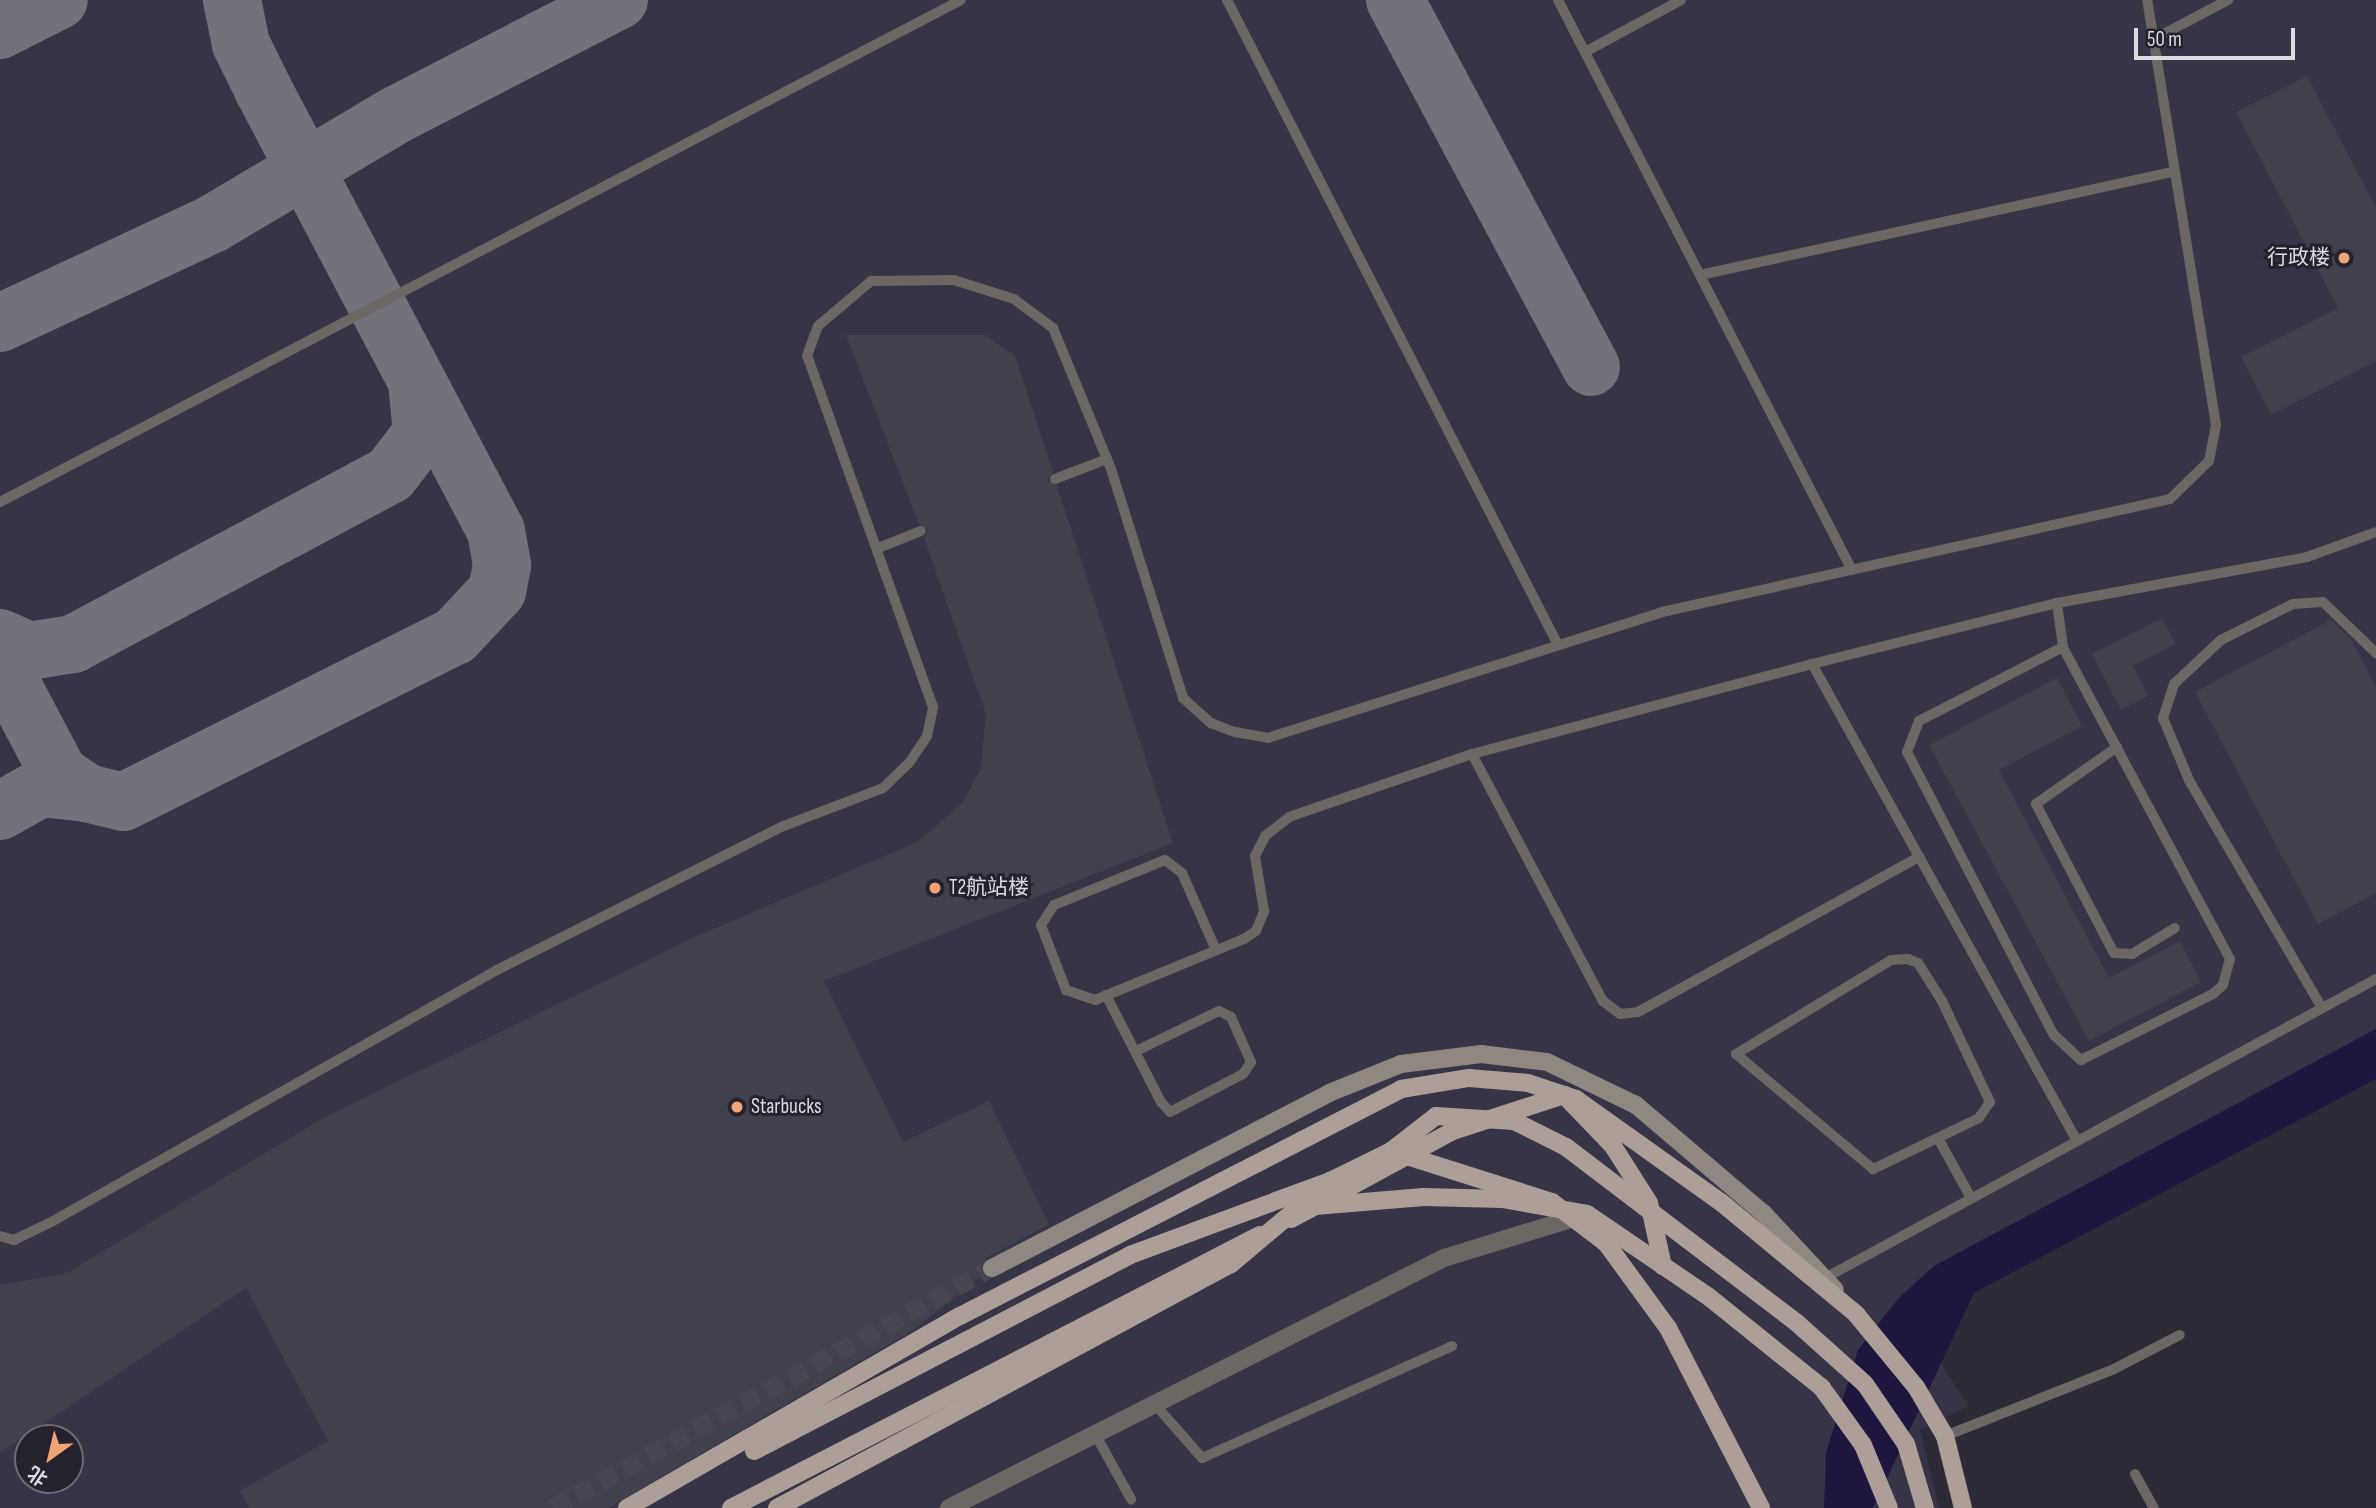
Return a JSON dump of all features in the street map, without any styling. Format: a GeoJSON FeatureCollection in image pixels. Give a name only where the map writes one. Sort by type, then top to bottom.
{"type":"FeatureCollection","features":[{"type":"Feature","properties":{"kind":"main road"},"geometry":{"type":"LineString","coordinates":[[992,1268],[1329,1093],[1401,1064],[1481,1054],[1547,1062],[1636,1105],[1708,1163],[1825,1278],[1916,1387],[1945,1436],[1964,1508]]}},
{"type":"Feature","properties":{"kind":"main road"},"geometry":{"type":"LineString","coordinates":[[627,1508],[960,1316],[1401,1089],[1469,1078],[1528,1083],[1564,1095],[1615,1122],[1856,1314]]}},
{"type":"Feature","properties":{"kind":"main road"},"geometry":{"type":"LineString","coordinates":[[731,1508],[1315,1206],[1453,1130],[1564,1095]]}},
{"type":"Feature","properties":{"kind":"main road"},"geometry":{"type":"LineString","coordinates":[[1564,1095],[1613,1146],[1649,1203],[1663,1266]]}},
{"type":"Feature","properties":{"kind":"main road"},"geometry":{"type":"LineString","coordinates":[[646,1508],[1130,1255],[1223,1216],[1330,1181],[1391,1152],[1436,1116],[1514,1121],[1566,1147],[1797,1323],[1865,1384],[1906,1444],[1925,1508]]}},
{"type":"Feature","properties":{"kind":"main road"},"geometry":{"type":"LineString","coordinates":[[1391,1152],[1552,1202],[1606,1243],[1668,1328],[1761,1508]]}},
{"type":"Feature","properties":{"kind":"main road"},"geometry":{"type":"LineString","coordinates":[[777,1508],[1231,1264],[1330,1181]]}},
{"type":"Feature","properties":{"kind":"main road"},"geometry":{"type":"LineString","coordinates":[[1315,1206],[1476,1199],[1587,1214],[1663,1266],[1822,1388],[1863,1445],[1889,1508]]}},
{"type":"Feature","properties":{"kind":"street"},"geometry":{"type":"LineString","coordinates":[[949,1508],[968,1504],[1152,1401],[1444,1258],[1587,1214]]}},
{"type":"Feature","properties":{"kind":"lane"},"geometry":{"type":"LineString","coordinates":[[0,502],[961,0]]}},
{"type":"Feature","properties":{"kind":"lane"},"geometry":{"type":"LineString","coordinates":[[1227,0],[1559,645]]}},
{"type":"Feature","properties":{"kind":"lane"},"geometry":{"type":"LineString","coordinates":[[1558,0],[1852,570]]}},
{"type":"Feature","properties":{"kind":"lane"},"geometry":{"type":"LineString","coordinates":[[1585,52],[1681,0]]}},
{"type":"Feature","properties":{"kind":"lane"},"geometry":{"type":"LineString","coordinates":[[0,1236],[14,1240],[52,1221],[509,964],[782,827],[883,788],[927,736],[933,707],[807,356],[818,326],[871,281],[954,280],[1014,299],[1053,328],[1107,459],[1183,698],[1211,723],[1268,738],[1662,611],[2171,499],[2209,461],[2216,425],[2147,0]]}},
{"type":"Feature","properties":{"kind":"lane"},"geometry":{"type":"LineString","coordinates":[[2154,39],[2228,0]]}},
{"type":"Feature","properties":{"kind":"lane"},"geometry":{"type":"LineString","coordinates":[[1700,275],[2175,171]]}},
{"type":"Feature","properties":{"kind":"lane"},"geometry":{"type":"LineString","coordinates":[[1055,479],[1107,459]]}},
{"type":"Feature","properties":{"kind":"lane"},"geometry":{"type":"LineString","coordinates":[[878,548],[921,531]]}},
{"type":"Feature","properties":{"kind":"lane"},"geometry":{"type":"LineString","coordinates":[[1216,950],[1182,873],[1157,860],[1054,905],[1041,925],[1066,990],[1085,1001],[1106,995],[1216,950],[1262,923],[1255,856],[1275,825],[1472,754],[1812,664],[2057,603],[2307,557],[2376,532]]}},
{"type":"Feature","properties":{"kind":"lane"},"geometry":{"type":"LineString","coordinates":[[2322,1008],[2189,779],[2163,718],[2174,684],[2221,640],[2292,604],[2323,602],[2376,653]]}},
{"type":"Feature","properties":{"kind":"lane"},"geometry":{"type":"LineString","coordinates":[[2057,603],[2063,647],[2230,959],[2223,985],[2213,994],[2081,1060],[2054,1035],[1907,752],[1919,721],[2063,647]]}},
{"type":"Feature","properties":{"kind":"lane"},"geometry":{"type":"LineString","coordinates":[[1812,664],[2077,1141]]}},
{"type":"Feature","properties":{"kind":"lane"},"geometry":{"type":"LineString","coordinates":[[2117,747],[2036,804],[2114,953],[2132,954],[2175,928]]}},
{"type":"Feature","properties":{"kind":"lane"},"geometry":{"type":"LineString","coordinates":[[1472,754],[1603,1001],[1620,1014],[1638,1012],[1919,857]]}},
{"type":"Feature","properties":{"kind":"lane"},"geometry":{"type":"LineString","coordinates":[[1891,960],[1919,963],[1990,1102],[1979,1118],[1939,1140],[1881,1169],[1864,1166],[1742,1065],[1738,1050],[1891,960]]}},
{"type":"Feature","properties":{"kind":"lane"},"geometry":{"type":"LineString","coordinates":[[1825,1278],[2376,979]]}},
{"type":"Feature","properties":{"kind":"lane"},"geometry":{"type":"LineString","coordinates":[[1106,995],[1136,1051],[1170,1112],[1243,1074],[1251,1062],[1231,1017],[1219,1010],[1136,1051]]}},
{"type":"Feature","properties":{"kind":"lane"},"geometry":{"type":"LineString","coordinates":[[1939,1140],[1971,1198]]}},
{"type":"Feature","properties":{"kind":"lane"},"geometry":{"type":"LineString","coordinates":[[1945,1436],[2114,1369],[2180,1335]]}},
{"type":"Feature","properties":{"kind":"lane"},"geometry":{"type":"LineString","coordinates":[[1152,1401],[1202,1458],[1452,1346]]}},
{"type":"Feature","properties":{"kind":"lane"},"geometry":{"type":"LineString","coordinates":[[1094,1432],[1131,1499]]}},
{"type":"Feature","properties":{"kind":"lane"},"geometry":{"type":"LineString","coordinates":[[2135,1474],[2154,1508]]}},
{"type":"Feature","properties":{"kind":"shaded area"},"geometry":{"type":"Polygon","coordinates":[[[0,0],[2376,0],[2376,1029],[1934,1266],[1897,1299],[1969,1406],[1920,1430],[1939,1508],[0,1508],[0,0]]]}},
{"type":"Feature","properties":{"kind":"shaded area"},"geometry":{"type":"Polygon","coordinates":[[[2376,1029],[2376,1079],[1974,1293],[1873,1508],[1824,1508],[1826,1453],[1858,1350],[1897,1300],[1934,1266],[2376,1029]]]}},
{"type":"Feature","properties":{"kind":"building","name":"行政楼"},"geometry":{"type":"Polygon","coordinates":[[[2307,76],[2376,208],[2376,361],[2271,415],[2241,357],[2338,308],[2236,112],[2307,76]]]}},
{"type":"Feature","properties":{"kind":"building","name":"T2航站楼"},"geometry":{"type":"Polygon","coordinates":[[[846,335],[985,335],[1015,356],[1053,472],[1048,481],[1057,486],[1173,843],[824,981],[903,1142],[989,1101],[1049,1224],[986,1258],[983,1275],[912,1331],[608,1508],[249,1508],[240,1491],[328,1441],[246,1288],[43,1424],[14,1424],[14,1444],[0,1453],[0,1285],[67,1273],[323,1118],[706,932],[918,842],[963,802],[981,768],[986,714],[924,538],[928,529],[919,524],[846,335]]]}},
{"type":"Feature","properties":{"kind":"building"},"geometry":{"type":"Polygon","coordinates":[[[2162,618],[2176,644],[2133,666],[2148,696],[2121,710],[2092,654],[2162,618]]]}},
{"type":"Feature","properties":{"kind":"building"},"geometry":{"type":"Polygon","coordinates":[[[2331,620],[2351,639],[2376,687],[2376,893],[2318,924],[2195,692],[2331,620]]]}},
{"type":"Feature","properties":{"kind":"building"},"geometry":{"type":"Polygon","coordinates":[[[2057,678],[2082,726],[1999,770],[2109,978],[2180,941],[2201,982],[2089,1041],[1929,745],[2057,678]]]}},
{"type":"Feature","properties":{"kind":"taxiway"},"geometry":{"type":"LineString","coordinates":[[0,30],[59,0]]}},
{"type":"Feature","properties":{"kind":"taxiway"},"geometry":{"type":"LineString","coordinates":[[0,662],[59,774],[87,793],[123,802],[455,636],[497,591],[502,565],[496,531],[263,89],[241,44],[232,0]]}},
{"type":"Feature","properties":{"kind":"taxiway"},"geometry":{"type":"LineString","coordinates":[[0,323],[214,223],[396,115],[619,0]]}},
{"type":"Feature","properties":{"kind":"taxiway"},"geometry":{"type":"LineString","coordinates":[[1395,0],[1591,367]]}},
{"type":"Feature","properties":{"kind":"taxiway"},"geometry":{"type":"LineString","coordinates":[[0,638],[29,651],[73,644],[390,475],[422,433],[417,382]]}},
{"type":"Feature","properties":{"kind":"taxiway"},"geometry":{"type":"LineString","coordinates":[[0,811],[41,788],[87,793]]}},
{"type":"Feature","properties":{"kind":"tunnel"},"geometry":{"type":"LineString","coordinates":[[553,1508],[992,1268]]}},
{"type":"Feature","properties":{"kind":"place","name":"行政楼"},"geometry":{"type":"Point","coordinates":[2344,258]}},
{"type":"Feature","properties":{"kind":"place","name":"T2航站楼"},"geometry":{"type":"Point","coordinates":[935,888]}},
{"type":"Feature","properties":{"kind":"place","name":"Starbucks"},"geometry":{"type":"Point","coordinates":[737,1107]}}]}
